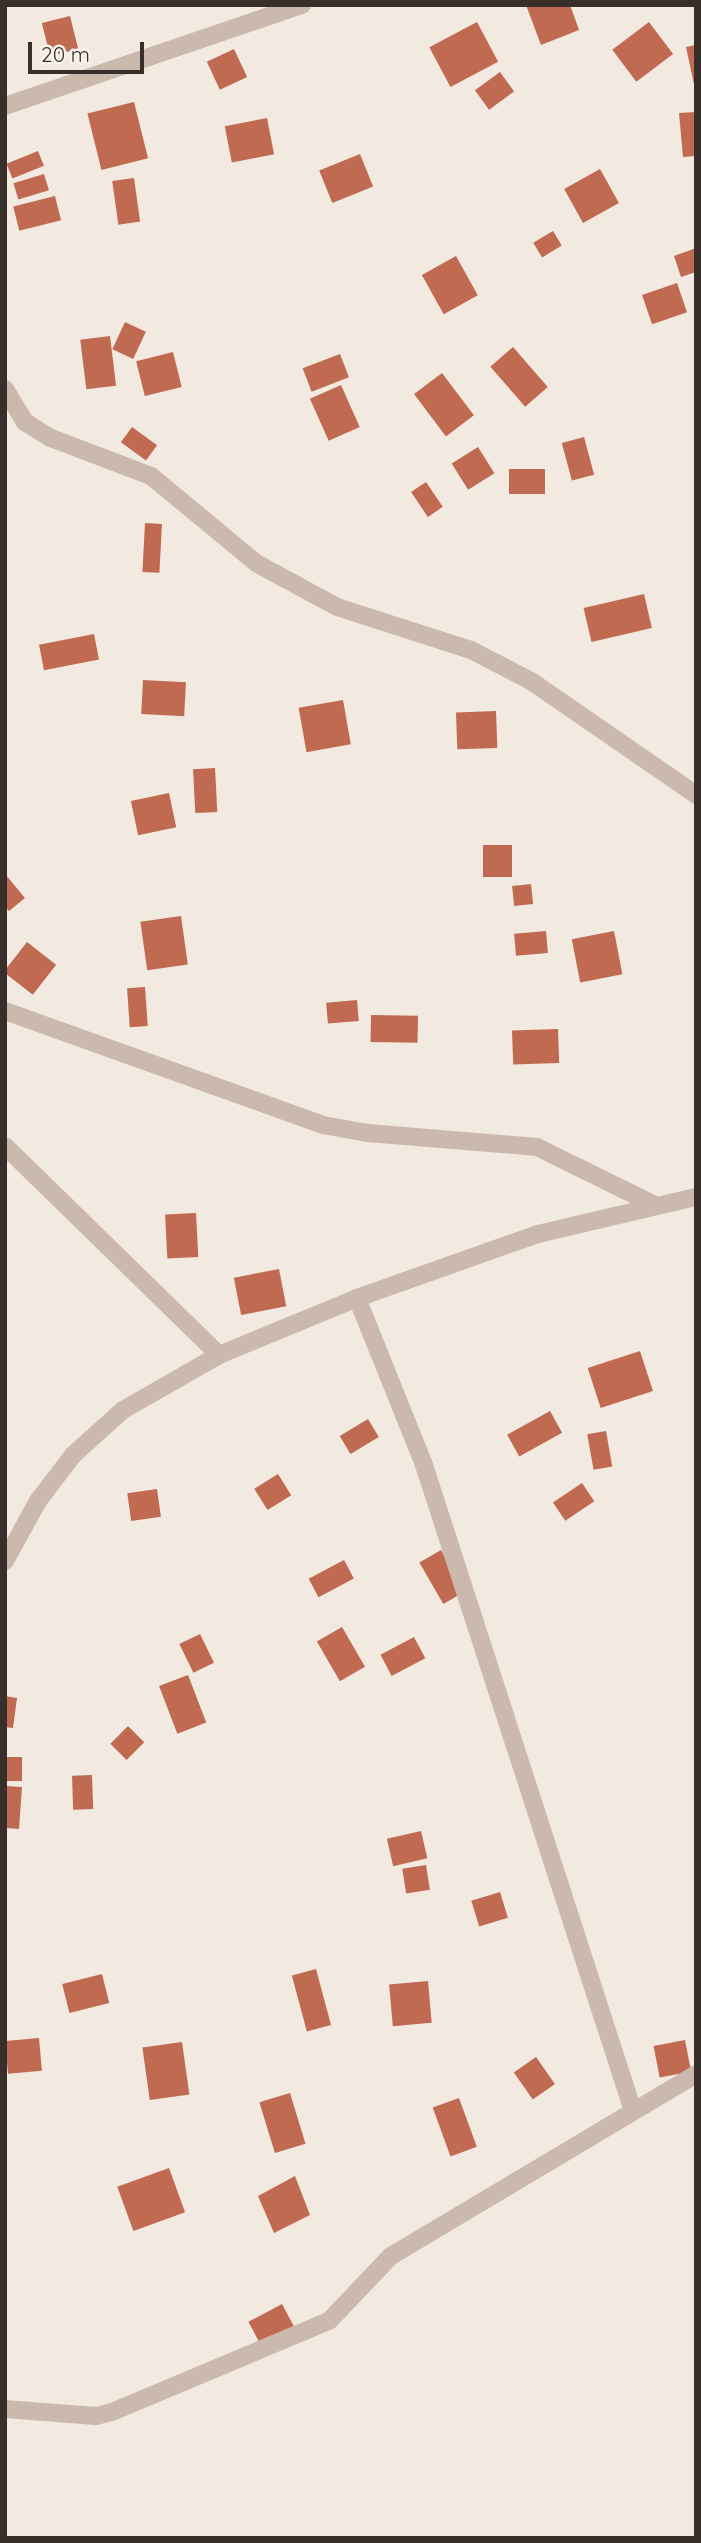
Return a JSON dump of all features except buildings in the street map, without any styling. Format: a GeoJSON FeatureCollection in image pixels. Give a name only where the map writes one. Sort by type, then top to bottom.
{"type":"FeatureCollection","features":[{"type":"Feature","properties":{"kind":"street"},"geometry":{"type":"LineString","coordinates":[[5,106],[302,5]]}},
{"type":"Feature","properties":{"kind":"street"},"geometry":{"type":"LineString","coordinates":[[5,389],[25,422],[51,438],[151,476],[256,564],[337,607],[471,650],[531,681],[696,795]]}},
{"type":"Feature","properties":{"kind":"street"},"geometry":{"type":"LineString","coordinates":[[5,1011],[323,1125],[368,1133],[537,1147],[655,1205]]}},
{"type":"Feature","properties":{"kind":"street"},"geometry":{"type":"LineString","coordinates":[[5,1146],[219,1355]]}},
{"type":"Feature","properties":{"kind":"street"},"geometry":{"type":"LineString","coordinates":[[5,1561],[38,1501],[73,1455],[123,1410],[219,1355],[357,1298],[538,1234],[696,1197]]}},
{"type":"Feature","properties":{"kind":"street"},"geometry":{"type":"LineString","coordinates":[[357,1298],[424,1465],[634,2110]]}},
{"type":"Feature","properties":{"kind":"street"},"geometry":{"type":"LineString","coordinates":[[5,2409],[96,2416],[112,2412],[330,2321],[391,2256],[696,2074]]}}]}
